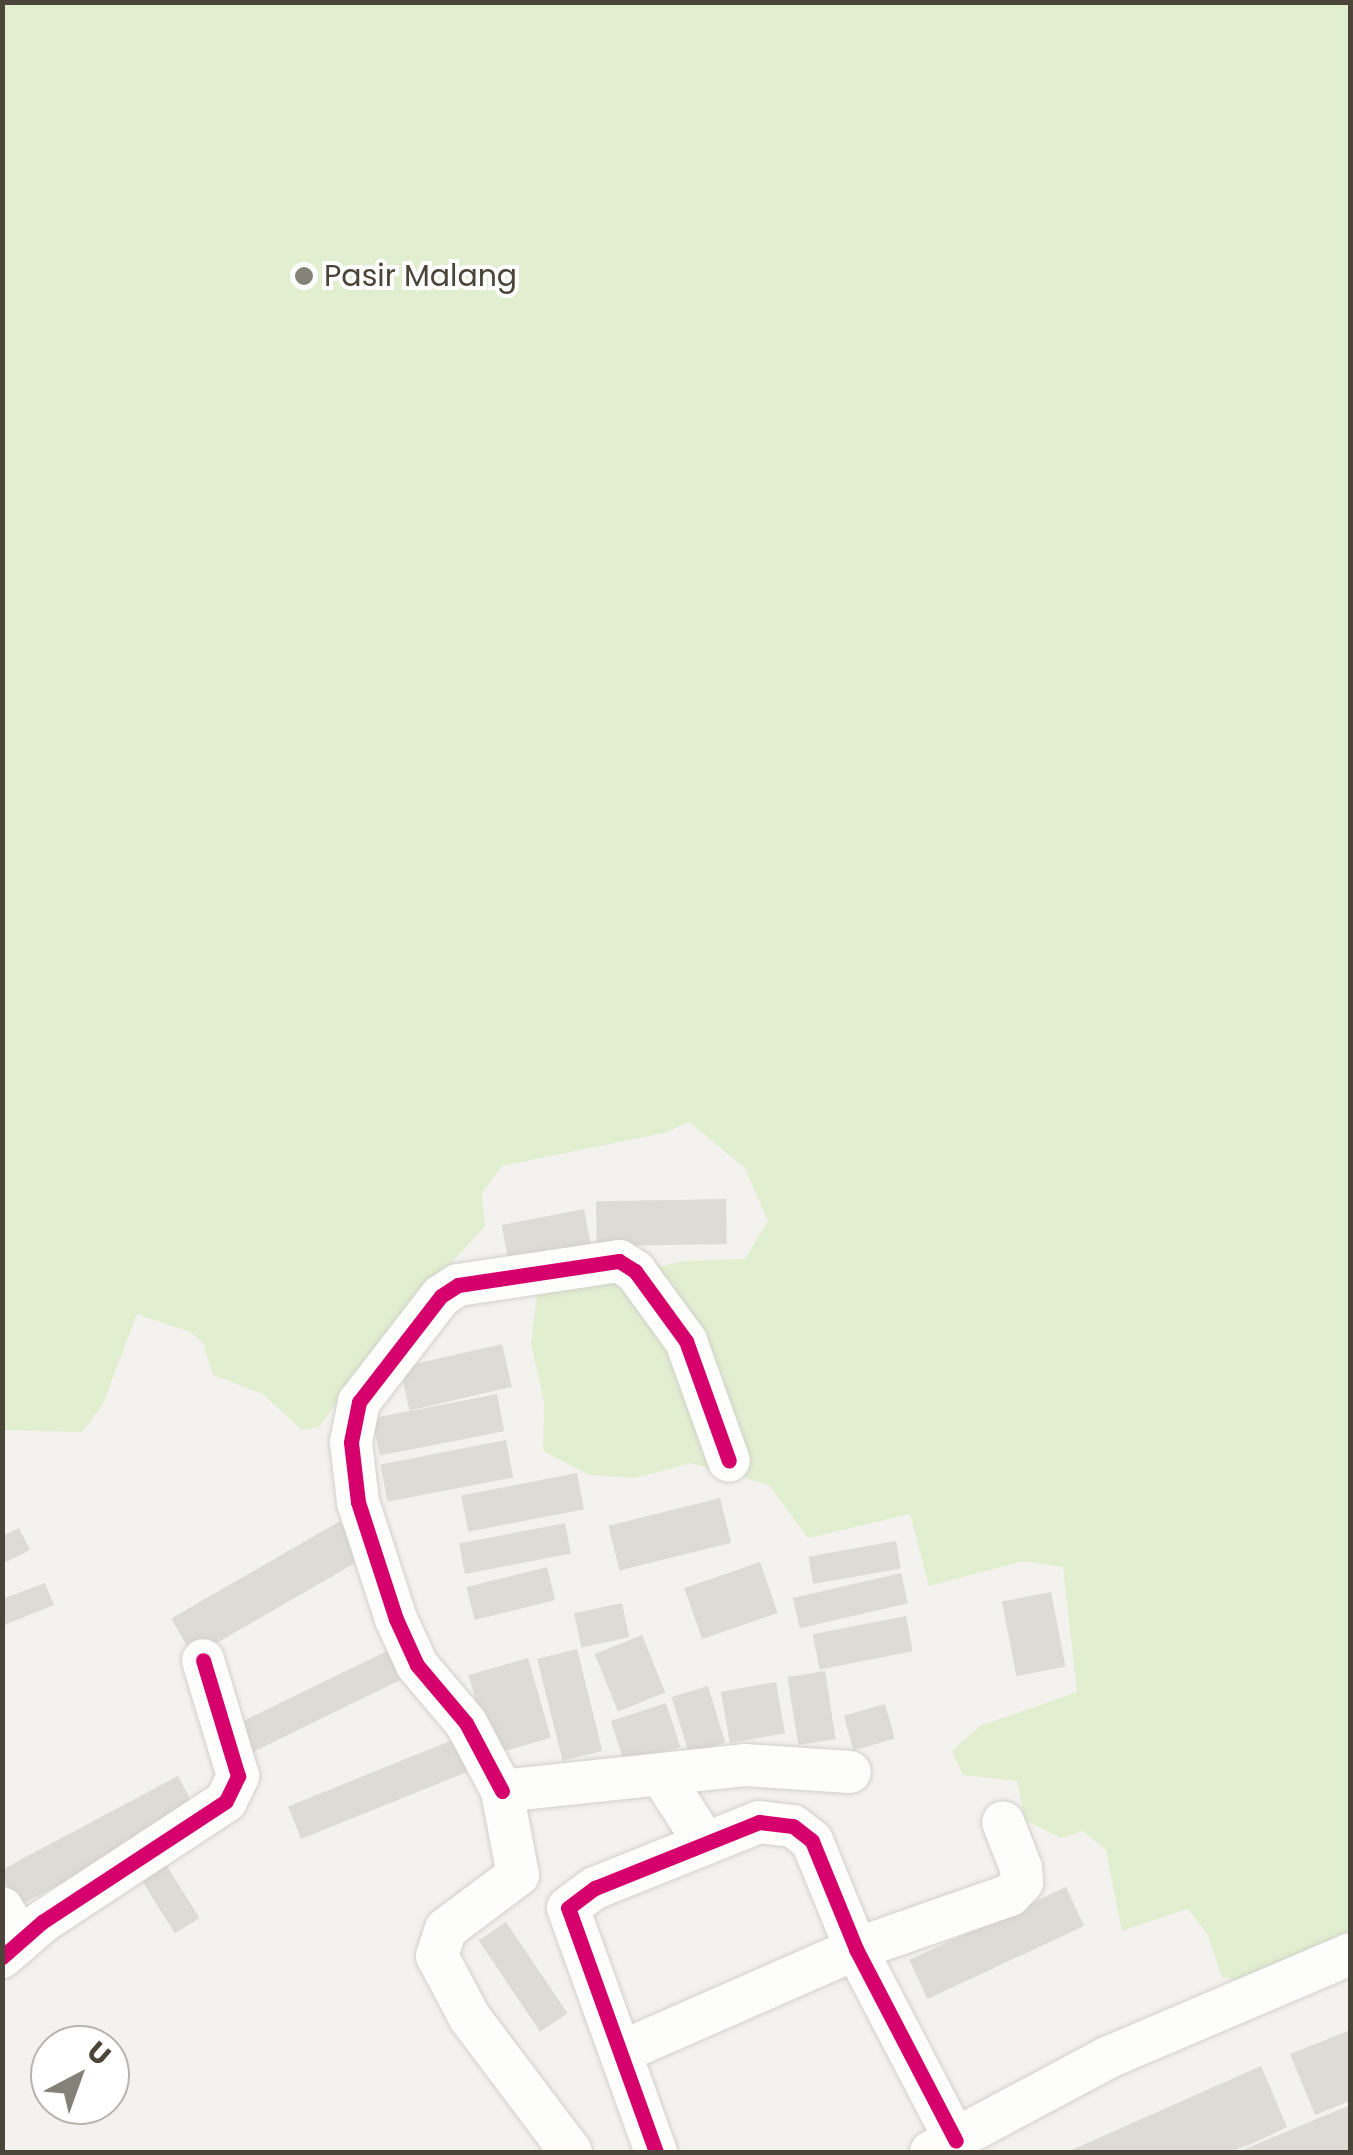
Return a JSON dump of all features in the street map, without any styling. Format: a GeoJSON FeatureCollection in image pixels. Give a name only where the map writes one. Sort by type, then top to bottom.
{"type":"FeatureCollection","features":[{"type":"Feature","properties":{"kind":"street"},"geometry":{"type":"LineString","coordinates":[[571,2152],[470,2018],[437,1956],[446,1929],[518,1876],[502,1791],[466,1723],[417,1666],[396,1619],[358,1502],[352,1442],[359,1402],[441,1296],[458,1284],[619,1260],[635,1271],[686,1341],[729,1461]]}},
{"type":"Feature","properties":{"kind":"street"},"geometry":{"type":"LineString","coordinates":[[8,1935],[226,1800],[238,1776],[203,1660]]}},
{"type":"Feature","properties":{"kind":"street"},"geometry":{"type":"LineString","coordinates":[[502,1791],[746,1765],[850,1772]]}},
{"type":"Feature","properties":{"kind":"street"},"geometry":{"type":"LineString","coordinates":[[662,1776],[704,1843]]}},
{"type":"Feature","properties":{"kind":"street"},"geometry":{"type":"LineString","coordinates":[[656,2152],[568,1908],[574,1897],[760,1822],[793,1826],[812,1841],[943,2147],[1109,2057],[1350,1954]]}},
{"type":"Feature","properties":{"kind":"street"},"geometry":{"type":"LineString","coordinates":[[620,2052],[856,1950],[1010,1895],[1022,1882],[1021,1868],[1003,1822]]}},
{"type":"Feature","properties":{"kind":"green space"},"geometry":{"type":"Polygon","coordinates":[[[2,3],[1350,3],[1350,1930],[1248,1982],[1222,1977],[1208,1935],[1188,1909],[1122,1931],[1106,1850],[1083,1831],[1061,1838],[1025,1820],[1017,1781],[963,1775],[952,1751],[980,1726],[1077,1692],[1063,1567],[1024,1561],[929,1586],[910,1514],[808,1538],[769,1485],[691,1463],[635,1478],[590,1475],[543,1451],[544,1401],[531,1344],[537,1295],[684,1261],[745,1259],[768,1221],[745,1168],[689,1122],[664,1133],[502,1166],[482,1193],[485,1226],[396,1323],[319,1427],[302,1430],[263,1394],[213,1375],[203,1343],[190,1332],[137,1314],[103,1404],[82,1432],[3,1430],[2,3]]]}},
{"type":"Feature","properties":{"kind":"building"},"geometry":{"type":"Polygon","coordinates":[[[726,1199],[727,1244],[597,1246],[596,1201],[726,1199]]]}},
{"type":"Feature","properties":{"kind":"building"},"geometry":{"type":"Polygon","coordinates":[[[584,1209],[592,1249],[509,1265],[502,1225],[584,1209]]]}},
{"type":"Feature","properties":{"kind":"building"},"geometry":{"type":"Polygon","coordinates":[[[502,1344],[512,1387],[410,1410],[400,1368],[502,1344]]]}},
{"type":"Feature","properties":{"kind":"building"},"geometry":{"type":"Polygon","coordinates":[[[497,1394],[504,1431],[380,1456],[372,1418],[497,1394]]]}},
{"type":"Feature","properties":{"kind":"building"},"geometry":{"type":"Polygon","coordinates":[[[506,1440],[513,1477],[388,1502],[380,1464],[506,1440]]]}},
{"type":"Feature","properties":{"kind":"building"},"geometry":{"type":"Polygon","coordinates":[[[577,1473],[584,1509],[468,1532],[461,1496],[577,1473]]]}},
{"type":"Feature","properties":{"kind":"building"},"geometry":{"type":"Polygon","coordinates":[[[720,1498],[731,1543],[620,1570],[608,1526],[720,1498]]]}},
{"type":"Feature","properties":{"kind":"building"},"geometry":{"type":"Polygon","coordinates":[[[340,1521],[362,1559],[193,1657],[171,1618],[340,1521]]]}},
{"type":"Feature","properties":{"kind":"building"},"geometry":{"type":"Polygon","coordinates":[[[565,1523],[571,1553],[465,1574],[459,1544],[565,1523]]]}},
{"type":"Feature","properties":{"kind":"building"},"geometry":{"type":"Polygon","coordinates":[[[19,1528],[30,1550],[2,1564],[2,1536],[19,1528]]]}},
{"type":"Feature","properties":{"kind":"building"},"geometry":{"type":"Polygon","coordinates":[[[896,1541],[901,1569],[813,1584],[808,1556],[896,1541]]]}},
{"type":"Feature","properties":{"kind":"building"},"geometry":{"type":"Polygon","coordinates":[[[760,1562],[778,1613],[702,1639],[684,1588],[760,1562]]]}},
{"type":"Feature","properties":{"kind":"building"},"geometry":{"type":"Polygon","coordinates":[[[547,1567],[555,1600],[475,1620],[466,1587],[547,1567]]]}},
{"type":"Feature","properties":{"kind":"building"},"geometry":{"type":"Polygon","coordinates":[[[901,1573],[908,1603],[800,1628],[793,1598],[901,1573]]]}},
{"type":"Feature","properties":{"kind":"building"},"geometry":{"type":"Polygon","coordinates":[[[45,1583],[54,1605],[2,1626],[2,1599],[45,1583]]]}},
{"type":"Feature","properties":{"kind":"building"},"geometry":{"type":"Polygon","coordinates":[[[1051,1592],[1066,1667],[1016,1676],[1002,1602],[1051,1592]]]}},
{"type":"Feature","properties":{"kind":"building"},"geometry":{"type":"Polygon","coordinates":[[[622,1603],[629,1637],[581,1647],[574,1613],[622,1603]]]}},
{"type":"Feature","properties":{"kind":"building"},"geometry":{"type":"Polygon","coordinates":[[[906,1616],[913,1651],[820,1669],[813,1634],[906,1616]]]}},
{"type":"Feature","properties":{"kind":"building"},"geometry":{"type":"Polygon","coordinates":[[[642,1635],[665,1692],[618,1712],[595,1654],[642,1635]]]}},
{"type":"Feature","properties":{"kind":"building"},"geometry":{"type":"Polygon","coordinates":[[[393,1648],[407,1677],[252,1752],[238,1723],[393,1648]]]}},
{"type":"Feature","properties":{"kind":"building"},"geometry":{"type":"Polygon","coordinates":[[[577,1649],[602,1751],[563,1761],[537,1659],[577,1649]]]}},
{"type":"Feature","properties":{"kind":"building"},"geometry":{"type":"Polygon","coordinates":[[[528,1658],[551,1738],[491,1755],[468,1675],[528,1658]]]}},
{"type":"Feature","properties":{"kind":"building"},"geometry":{"type":"Polygon","coordinates":[[[825,1671],[836,1739],[798,1745],[787,1677],[825,1671]]]}},
{"type":"Feature","properties":{"kind":"building"},"geometry":{"type":"Polygon","coordinates":[[[776,1682],[785,1733],[730,1743],[721,1692],[776,1682]]]}},
{"type":"Feature","properties":{"kind":"building"},"geometry":{"type":"Polygon","coordinates":[[[708,1686],[725,1742],[689,1754],[672,1697],[708,1686]]]}},
{"type":"Feature","properties":{"kind":"building"},"geometry":{"type":"Polygon","coordinates":[[[666,1703],[680,1747],[625,1765],[611,1721],[666,1703]]]}},
{"type":"Feature","properties":{"kind":"building"},"geometry":{"type":"Polygon","coordinates":[[[885,1704],[895,1739],[854,1750],[844,1716],[885,1704]]]}},
{"type":"Feature","properties":{"kind":"building"},"geometry":{"type":"Polygon","coordinates":[[[455,1739],[468,1771],[301,1839],[288,1806],[455,1739]]]}},
{"type":"Feature","properties":{"kind":"building"},"geometry":{"type":"Polygon","coordinates":[[[178,1776],[197,1811],[18,1907],[2,1877],[2,1870],[178,1776]]]}},
{"type":"Feature","properties":{"kind":"building"},"geometry":{"type":"Polygon","coordinates":[[[165,1863],[199,1918],[175,1933],[140,1878],[165,1863]]]}},
{"type":"Feature","properties":{"kind":"building"},"geometry":{"type":"Polygon","coordinates":[[[1066,1887],[1084,1926],[927,1999],[909,1960],[1066,1887]]]}},
{"type":"Feature","properties":{"kind":"building"},"geometry":{"type":"Polygon","coordinates":[[[506,1922],[568,2013],[540,2032],[479,1940],[506,1922]]]}},
{"type":"Feature","properties":{"kind":"building"},"geometry":{"type":"Polygon","coordinates":[[[1350,2030],[1350,2101],[1315,2115],[1290,2054],[1350,2030]]]}},
{"type":"Feature","properties":{"kind":"building"},"geometry":{"type":"Polygon","coordinates":[[[1261,2066],[1287,2127],[1256,2142],[1230,2152],[1067,2152],[1261,2066]]]}},
{"type":"Feature","properties":{"kind":"building"},"geometry":{"type":"Polygon","coordinates":[[[1350,2105],[1350,2152],[1239,2152],[1257,2144],[1350,2105]]]}},
{"type":"Feature","properties":{"kind":"cycle path"},"geometry":{"type":"LineString","coordinates":[[502,1791],[466,1723],[417,1665],[396,1619],[358,1502],[351,1442],[359,1402],[441,1296],[458,1285],[619,1261],[635,1271],[686,1341],[729,1461]]}},
{"type":"Feature","properties":{"kind":"cycle path"},"geometry":{"type":"LineString","coordinates":[[2,1957],[42,1922],[226,1801],[238,1776],[203,1660]]}},
{"type":"Feature","properties":{"kind":"cycle path"},"geometry":{"type":"LineString","coordinates":[[656,2152],[568,1908],[595,1888],[759,1822],[793,1826],[812,1841],[856,1949],[956,2141]]}},
{"type":"Feature","properties":{"kind":"place","name":"Pasir Malang"},"geometry":{"type":"Point","coordinates":[304,276]}}]}
